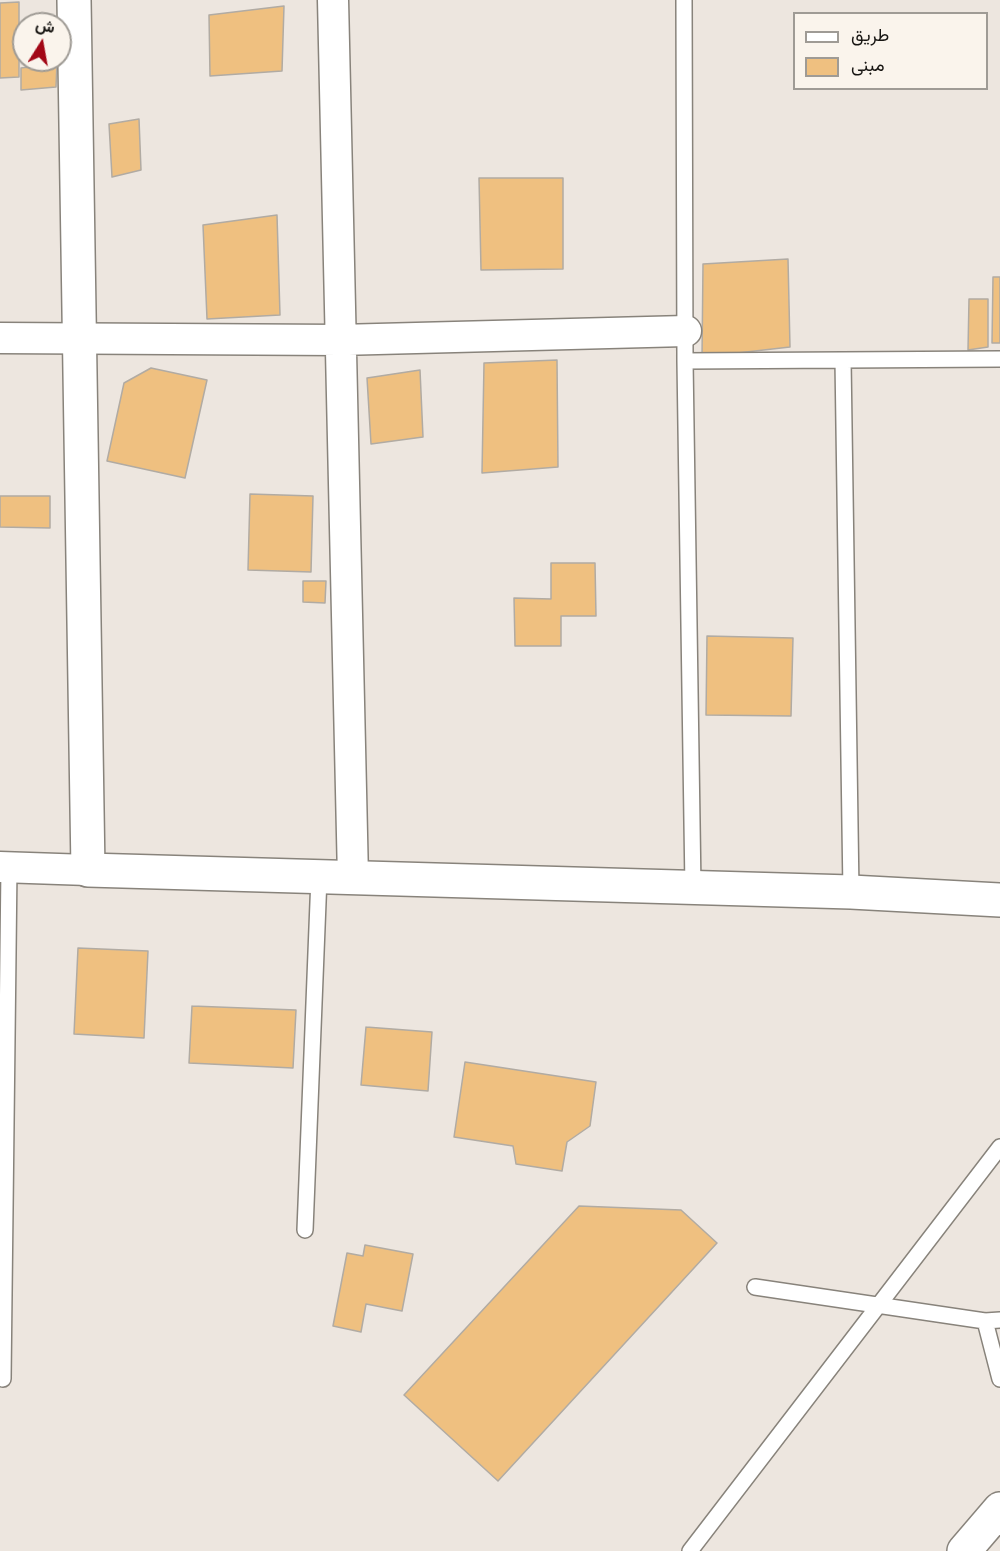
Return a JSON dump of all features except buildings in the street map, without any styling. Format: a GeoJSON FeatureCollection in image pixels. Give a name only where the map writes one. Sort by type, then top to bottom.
{"type":"FeatureCollection","features":[{"type":"Feature","properties":{"kind":"main road"},"geometry":{"type":"LineString","coordinates":[[74,0],[88,870],[850,892],[1000,900]]}},
{"type":"Feature","properties":{"kind":"main road"},"geometry":{"type":"LineString","coordinates":[[964,1551],[1000,1509]]}},
{"type":"Feature","properties":{"kind":"street"},"geometry":{"type":"LineString","coordinates":[[333,0],[353,878]]}},
{"type":"Feature","properties":{"kind":"street"},"geometry":{"type":"LineString","coordinates":[[0,338],[339,340],[686,331]]}},
{"type":"Feature","properties":{"kind":"street"},"geometry":{"type":"LineString","coordinates":[[4,867],[88,870]]}},
{"type":"Feature","properties":{"kind":"lane"},"geometry":{"type":"LineString","coordinates":[[684,0],[685,361],[693,888]]}},
{"type":"Feature","properties":{"kind":"lane"},"geometry":{"type":"LineString","coordinates":[[685,361],[1000,359]]}},
{"type":"Feature","properties":{"kind":"lane"},"geometry":{"type":"LineString","coordinates":[[843,360],[850,892]]}},
{"type":"Feature","properties":{"kind":"lane"},"geometry":{"type":"LineString","coordinates":[[3,1379],[4,867]]}},
{"type":"Feature","properties":{"kind":"lane"},"geometry":{"type":"LineString","coordinates":[[305,1230],[319,877]]}},
{"type":"Feature","properties":{"kind":"lane"},"geometry":{"type":"LineString","coordinates":[[690,1551],[1000,1147]]}},
{"type":"Feature","properties":{"kind":"lane"},"geometry":{"type":"LineString","coordinates":[[755,1287],[993,1320],[1000,1379]]}}]}
